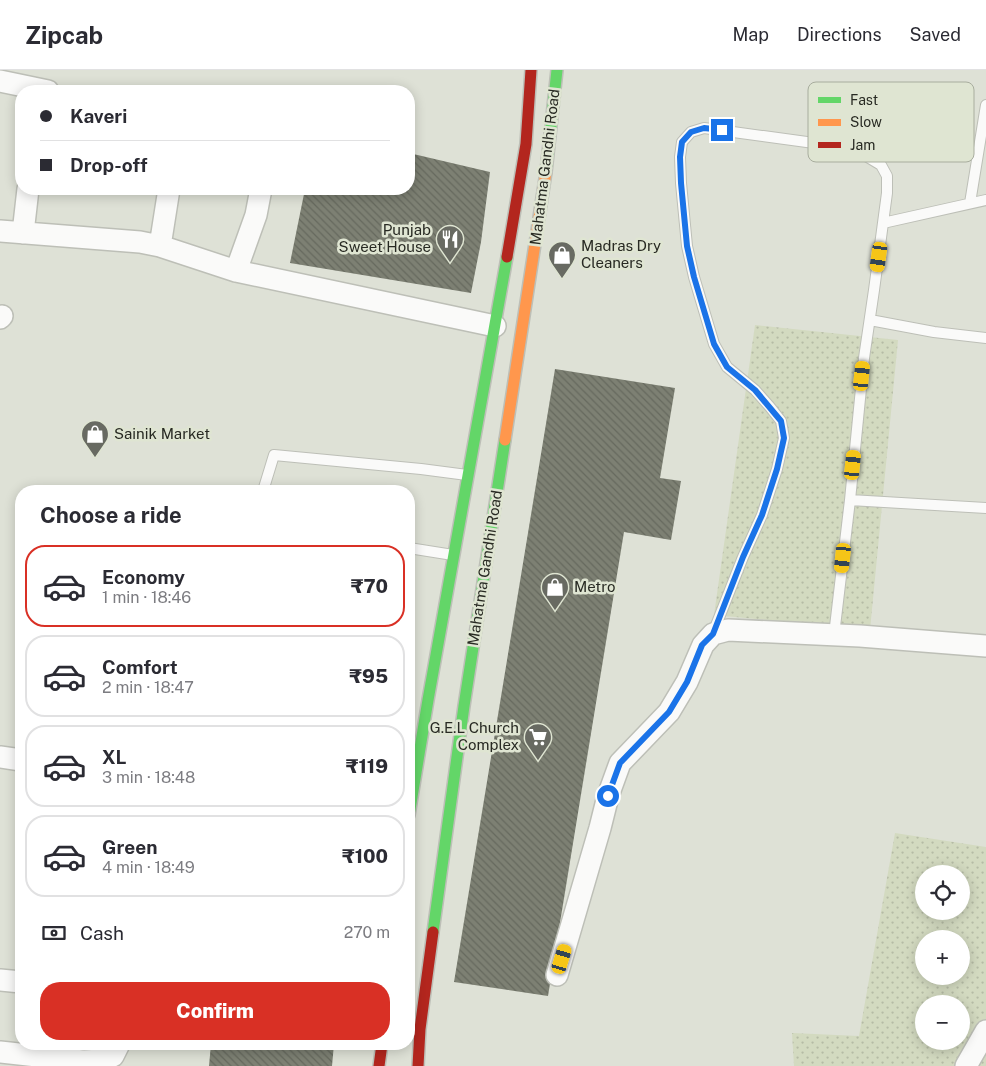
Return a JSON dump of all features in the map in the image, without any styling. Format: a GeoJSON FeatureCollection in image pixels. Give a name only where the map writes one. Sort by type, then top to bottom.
{"type":"FeatureCollection","features":[{"type":"Feature","properties":{"kind":"main road","name":"Mahatma Gandhi Road"},"geometry":{"type":"LineString","coordinates":[[415,775],[526,144],[531,70]]}},
{"type":"Feature","properties":{"kind":"main road","name":"Mahatma Gandhi Road"},"geometry":{"type":"LineString","coordinates":[[418,1066],[420,1029],[461,725],[522,334],[546,166],[557,70]]}},
{"type":"Feature","properties":{"kind":"main road"},"geometry":{"type":"LineString","coordinates":[[379,1066],[381,1050]]}},
{"type":"Feature","properties":{"kind":"street"},"geometry":{"type":"LineString","coordinates":[[0,81],[17,85]]}},
{"type":"Feature","properties":{"kind":"street"},"geometry":{"type":"LineString","coordinates":[[23,233],[27,195]]}},
{"type":"Feature","properties":{"kind":"street"},"geometry":{"type":"LineString","coordinates":[[160,246],[168,195]]}},
{"type":"Feature","properties":{"kind":"street"},"geometry":{"type":"LineString","coordinates":[[236,271],[256,215],[260,195]]}},
{"type":"Feature","properties":{"kind":"street"},"geometry":{"type":"LineString","coordinates":[[0,230],[140,242],[160,246],[236,271],[495,326]]}},
{"type":"Feature","properties":{"kind":"street"},"geometry":{"type":"LineString","coordinates":[[557,975],[608,796],[620,763],[669,712],[687,682],[702,645],[713,634],[728,630],[834,635],[986,646]]}},
{"type":"Feature","properties":{"kind":"street"},"geometry":{"type":"LineString","coordinates":[[0,757],[15,759]]}},
{"type":"Feature","properties":{"kind":"street"},"geometry":{"type":"LineString","coordinates":[[0,980],[15,981]]}},
{"type":"Feature","properties":{"kind":"street"},"geometry":{"type":"LineString","coordinates":[[966,1066],[986,1031]]}},
{"type":"Feature","properties":{"kind":"street"},"geometry":{"type":"LineString","coordinates":[[0,1052],[82,1060],[102,1060],[113,1056],[116,1050]]}},
{"type":"Feature","properties":{"kind":"lane"},"geometry":{"type":"LineString","coordinates":[[970,203],[986,105]]}},
{"type":"Feature","properties":{"kind":"lane"},"geometry":{"type":"LineString","coordinates":[[713,634],[743,557],[762,515],[777,469],[784,438],[781,421],[755,390],[727,367],[714,344],[687,246],[681,183],[680,157],[682,142],[691,132],[704,128],[808,142]]}},
{"type":"Feature","properties":{"kind":"lane"},"geometry":{"type":"LineString","coordinates":[[834,635],[864,358],[887,193],[887,176],[881,165],[876,162]]}},
{"type":"Feature","properties":{"kind":"lane"},"geometry":{"type":"LineString","coordinates":[[883,223],[986,200]]}},
{"type":"Feature","properties":{"kind":"lane"},"geometry":{"type":"LineString","coordinates":[[870,320],[934,332],[986,338]]}},
{"type":"Feature","properties":{"kind":"lane"},"geometry":{"type":"LineString","coordinates":[[265,485],[274,455],[468,475]]}},
{"type":"Feature","properties":{"kind":"lane"},"geometry":{"type":"LineString","coordinates":[[850,500],[986,508]]}},
{"type":"Feature","properties":{"kind":"lane"},"geometry":{"type":"LineString","coordinates":[[415,549],[454,555]]}},
{"type":"Feature","properties":{"kind":"green space"},"geometry":{"type":"Polygon","coordinates":[[[755,325],[898,340],[870,630],[714,615],[755,325]]]}},
{"type":"Feature","properties":{"kind":"green space"},"geometry":{"type":"Polygon","coordinates":[[[895,833],[986,847],[986,1066],[794,1066],[792,1033],[859,1036],[895,833]]]}},
{"type":"Feature","properties":{"kind":"building"},"geometry":{"type":"Polygon","coordinates":[[[415,154],[490,172],[481,242],[471,293],[290,263],[304,195],[415,195],[415,154]]]}},
{"type":"Feature","properties":{"kind":"building","name":"G.E.L Church Complex"},"geometry":{"type":"Polygon","coordinates":[[[555,369],[675,388],[660,478],[681,481],[671,540],[624,532],[548,996],[454,982],[555,369]]]}},
{"type":"Feature","properties":{"kind":"building"},"geometry":{"type":"Polygon","coordinates":[[[210,1050],[333,1050],[332,1066],[209,1066],[210,1050]]]}},
{"type":"Feature","properties":{"kind":"traffic: fast"},"geometry":{"type":"LineString","coordinates":[[546,172],[557,70]]}},
{"type":"Feature","properties":{"kind":"traffic: fast"},"geometry":{"type":"LineString","coordinates":[[415,779],[507,257]]}},
{"type":"Feature","properties":{"kind":"traffic: fast"},"geometry":{"type":"LineString","coordinates":[[433,932],[464,706],[505,440]]}},
{"type":"Feature","properties":{"kind":"traffic: slow"},"geometry":{"type":"LineString","coordinates":[[505,440],[546,172]]}},
{"type":"Feature","properties":{"kind":"traffic: jam"},"geometry":{"type":"LineString","coordinates":[[507,257],[526,144],[531,70]]}},
{"type":"Feature","properties":{"kind":"traffic: jam"},"geometry":{"type":"LineString","coordinates":[[418,1066],[420,1029],[433,932]]}},
{"type":"Feature","properties":{"kind":"traffic: jam"},"geometry":{"type":"LineString","coordinates":[[379,1066],[381,1050]]}},
{"type":"Feature","properties":{"kind":"place","name":"Punjab Sweet House"},"geometry":{"type":"Point","coordinates":[450,263]}},
{"type":"Feature","properties":{"kind":"place","name":"Madras Dry Cleaners"},"geometry":{"type":"Point","coordinates":[562,279]}},
{"type":"Feature","properties":{"kind":"place","name":"Sainik Market"},"geometry":{"type":"Point","coordinates":[95,458]}},
{"type":"Feature","properties":{"kind":"place","name":"Metro"},"geometry":{"type":"Point","coordinates":[555,611]}},
{"type":"Feature","properties":{"kind":"place","name":"G.E.L Church Complex"},"geometry":{"type":"Point","coordinates":[538,761]}},
{"type":"Feature","properties":{"kind":"route"},"geometry":{"type":"LineString","coordinates":[[608,796],[620,763],[669,712],[687,682],[702,645],[713,634],[743,557],[762,515],[777,469],[784,438],[781,421],[755,390],[727,367],[714,344],[687,246],[681,183],[680,157],[682,142],[691,132],[704,128],[722,130]]}}]}
